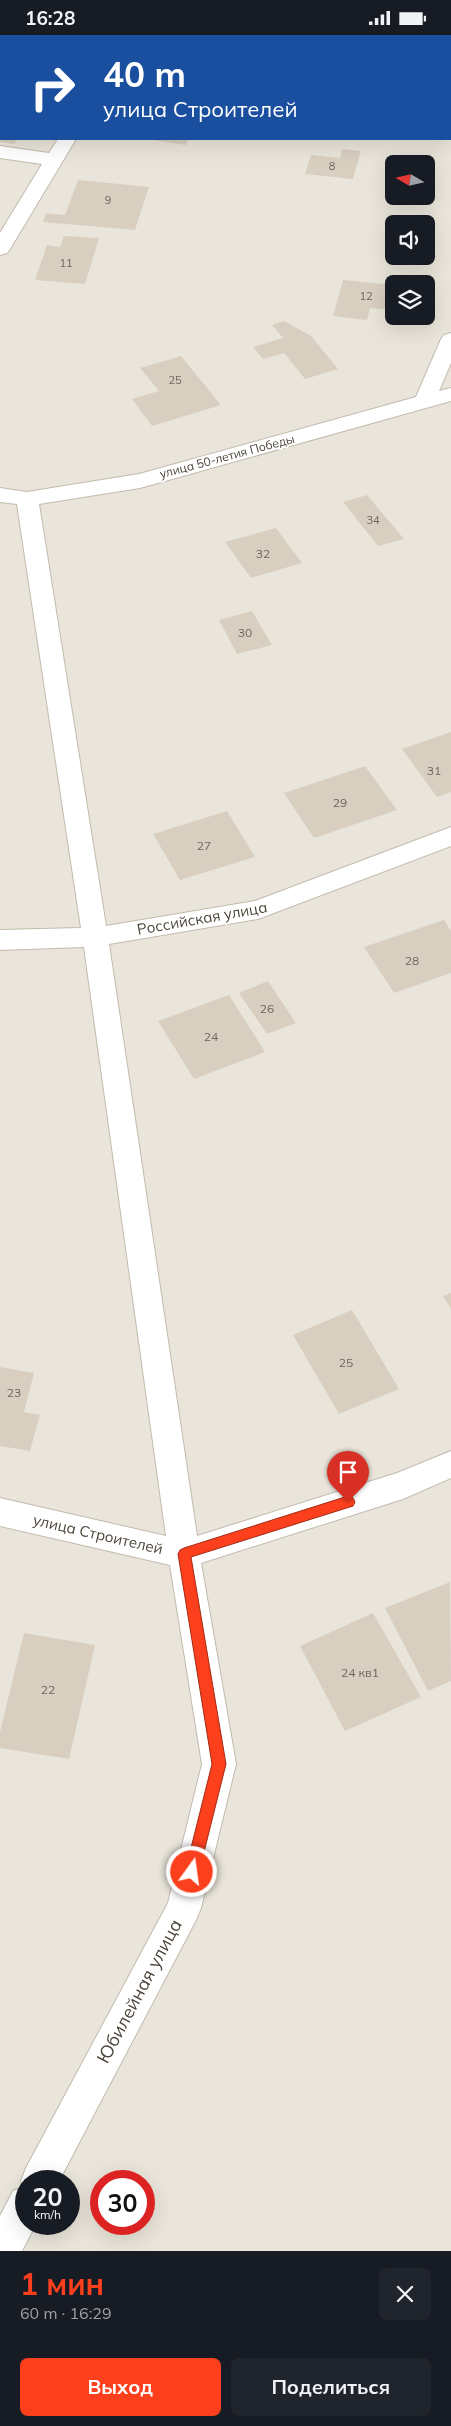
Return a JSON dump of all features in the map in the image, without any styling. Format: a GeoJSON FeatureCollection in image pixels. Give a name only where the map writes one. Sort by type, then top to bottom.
{"type":"FeatureCollection","features":[{"type":"Feature","properties":{"kind":"street"},"geometry":{"type":"LineString","coordinates":[[0,249],[66,140]]}},
{"type":"Feature","properties":{"kind":"street"},"geometry":{"type":"LineString","coordinates":[[0,152],[55,160]]}},
{"type":"Feature","properties":{"kind":"street"},"geometry":{"type":"LineString","coordinates":[[424,402],[451,339]]}},
{"type":"Feature","properties":{"kind":"street","name":"улица 50-летия Победы"},"geometry":{"type":"LineString","coordinates":[[0,495],[27,499],[140,481],[451,394]]}},
{"type":"Feature","properties":{"kind":"street","name":"Юбилейная улица"},"geometry":{"type":"LineString","coordinates":[[27,499],[95,937],[184,1554],[219,1764],[184,1908],[45,2170]]}},
{"type":"Feature","properties":{"kind":"street","name":"Российская улица"},"geometry":{"type":"LineString","coordinates":[[0,941],[95,937],[258,910],[451,836]]}},
{"type":"Feature","properties":{"kind":"street","name":"улица Строителей"},"geometry":{"type":"LineString","coordinates":[[0,1511],[184,1554],[403,1485],[451,1463]]}},
{"type":"Feature","properties":{"kind":"street"},"geometry":{"type":"LineString","coordinates":[[2,2251],[15,2226]]}},
{"type":"Feature","properties":{"kind":"shaded area"},"geometry":{"type":"Polygon","coordinates":[[[0,140],[451,140],[451,2251],[0,2251],[0,140]]]}},
{"type":"Feature","properties":{"kind":"building"},"geometry":{"type":"Polygon","coordinates":[[[0,140],[16,140],[14,144],[0,142],[0,140]]]}},
{"type":"Feature","properties":{"kind":"building"},"geometry":{"type":"Polygon","coordinates":[[[152,140],[188,140],[186,145],[152,140]]]}},
{"type":"Feature","properties":{"kind":"building"},"geometry":{"type":"Polygon","coordinates":[[[342,149],[361,151],[353,179],[305,174],[311,155],[340,158],[342,149]]]}},
{"type":"Feature","properties":{"kind":"building"},"geometry":{"type":"Polygon","coordinates":[[[78,180],[149,187],[135,230],[43,222],[46,213],[65,215],[78,180]]]}},
{"type":"Feature","properties":{"kind":"building"},"geometry":{"type":"Polygon","coordinates":[[[64,236],[99,238],[85,284],[35,280],[47,245],[60,247],[64,236]]]}},
{"type":"Feature","properties":{"kind":"building"},"geometry":{"type":"Polygon","coordinates":[[[343,280],[385,284],[385,309],[370,308],[367,320],[333,316],[343,280]]]}},
{"type":"Feature","properties":{"kind":"building"},"geometry":{"type":"Polygon","coordinates":[[[284,321],[311,336],[338,369],[305,379],[284,353],[263,359],[253,347],[283,338],[272,325],[284,321]]]}},
{"type":"Feature","properties":{"kind":"building"},"geometry":{"type":"Polygon","coordinates":[[[181,356],[221,405],[152,426],[132,399],[159,391],[140,368],[181,356]]]}},
{"type":"Feature","properties":{"kind":"building"},"geometry":{"type":"Polygon","coordinates":[[[367,495],[404,539],[378,546],[343,502],[367,495]]]}},
{"type":"Feature","properties":{"kind":"building"},"geometry":{"type":"Polygon","coordinates":[[[276,528],[302,563],[251,578],[225,542],[276,528]]]}},
{"type":"Feature","properties":{"kind":"building"},"geometry":{"type":"Polygon","coordinates":[[[252,611],[272,645],[237,654],[219,620],[252,611]]]}},
{"type":"Feature","properties":{"kind":"building"},"geometry":{"type":"Polygon","coordinates":[[[451,732],[451,792],[437,797],[402,749],[451,732]]]}},
{"type":"Feature","properties":{"kind":"building"},"geometry":{"type":"Polygon","coordinates":[[[365,766],[397,810],[314,838],[284,793],[365,766]]]}},
{"type":"Feature","properties":{"kind":"building"},"geometry":{"type":"Polygon","coordinates":[[[227,811],[255,857],[180,880],[153,834],[227,811]]]}},
{"type":"Feature","properties":{"kind":"building"},"geometry":{"type":"Polygon","coordinates":[[[444,920],[451,931],[451,973],[394,993],[364,947],[444,920]]]}},
{"type":"Feature","properties":{"kind":"building"},"geometry":{"type":"Polygon","coordinates":[[[268,981],[296,1023],[267,1034],[239,993],[268,981]]]}},
{"type":"Feature","properties":{"kind":"building"},"geometry":{"type":"Polygon","coordinates":[[[229,995],[265,1052],[194,1079],[158,1021],[229,995]]]}},
{"type":"Feature","properties":{"kind":"building"},"geometry":{"type":"Polygon","coordinates":[[[451,1293],[451,1309],[443,1296],[451,1293]]]}},
{"type":"Feature","properties":{"kind":"building"},"geometry":{"type":"Polygon","coordinates":[[[352,1310],[399,1389],[339,1414],[293,1335],[352,1310]]]}},
{"type":"Feature","properties":{"kind":"building"},"geometry":{"type":"Polygon","coordinates":[[[0,1367],[34,1373],[24,1412],[40,1415],[30,1451],[0,1446],[0,1367]]]}},
{"type":"Feature","properties":{"kind":"building"},"geometry":{"type":"Polygon","coordinates":[[[450,1582],[451,1681],[428,1691],[385,1608],[450,1582]]]}},
{"type":"Feature","properties":{"kind":"building"},"geometry":{"type":"Polygon","coordinates":[[[373,1613],[421,1697],[345,1731],[300,1646],[373,1613]]]}},
{"type":"Feature","properties":{"kind":"building"},"geometry":{"type":"Polygon","coordinates":[[[24,1633],[95,1645],[69,1759],[0,1748],[0,1732],[24,1633]]]}},
{"type":"Feature","properties":{"kind":"route"},"geometry":{"type":"LineString","coordinates":[[192,1872],[219,1764],[184,1554],[348,1502]]}}]}
